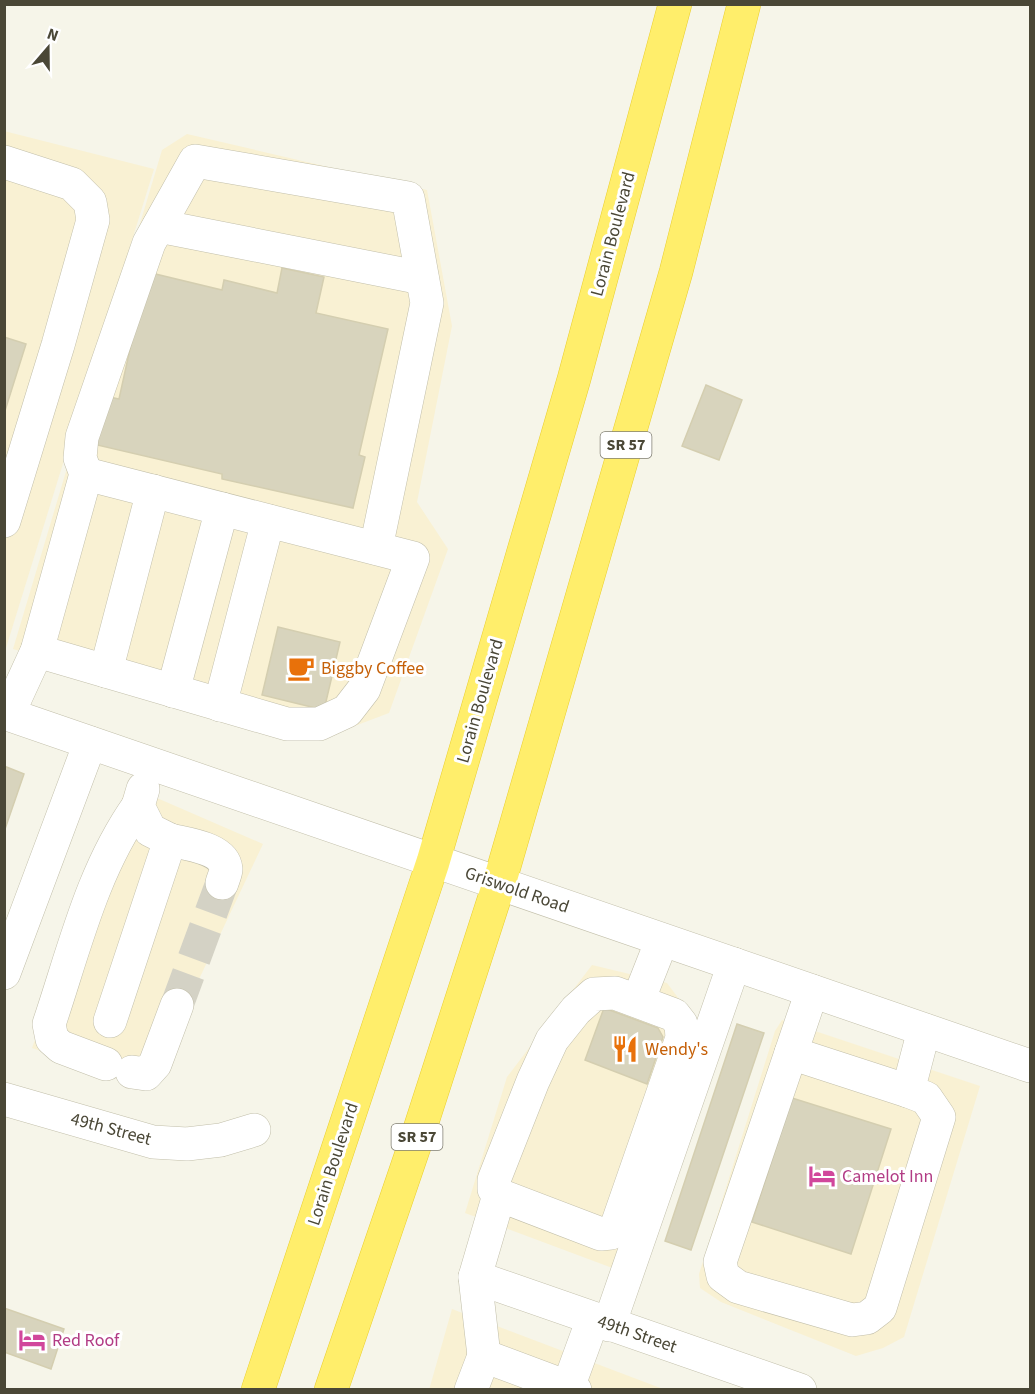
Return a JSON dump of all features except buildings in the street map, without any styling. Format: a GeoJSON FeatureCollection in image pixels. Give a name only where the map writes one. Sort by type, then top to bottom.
{"type":"FeatureCollection","features":[{"type":"Feature","properties":{"kind":"highway","name":"Lorain Boulevard"},"geometry":{"type":"LineString","coordinates":[[258,1389],[434,862],[574,379],[675,4]]}},
{"type":"Feature","properties":{"kind":"highway","name":"SR 57"},"geometry":{"type":"LineString","coordinates":[[331,1389],[499,884],[676,272],[744,4]]}},
{"type":"Feature","properties":{"kind":"street"},"geometry":{"type":"LineString","coordinates":[[6,713],[38,651],[86,474],[80,458],[82,437],[149,243],[195,161],[408,198],[427,303],[376,548]]}},
{"type":"Feature","properties":{"kind":"street"},"geometry":{"type":"LineString","coordinates":[[4,162],[72,184],[90,202],[93,220],[58,345],[4,521]]}},
{"type":"Feature","properties":{"kind":"street"},"geometry":{"type":"LineString","coordinates":[[159,226],[422,278]]}},
{"type":"Feature","properties":{"kind":"street"},"geometry":{"type":"LineString","coordinates":[[38,651],[287,724],[319,724],[346,711],[364,689],[412,558],[86,474]]}},
{"type":"Feature","properties":{"kind":"street"},"geometry":{"type":"LineString","coordinates":[[106,671],[153,491]]}},
{"type":"Feature","properties":{"kind":"street"},"geometry":{"type":"LineString","coordinates":[[173,691],[222,509]]}},
{"type":"Feature","properties":{"kind":"street"},"geometry":{"type":"LineString","coordinates":[[220,705],[268,521]]}},
{"type":"Feature","properties":{"kind":"street","name":"Griswold Road"},"geometry":{"type":"LineString","coordinates":[[6,713],[1030,1066]]}},
{"type":"Feature","properties":{"kind":"street"},"geometry":{"type":"LineString","coordinates":[[4,973],[90,743]]}},
{"type":"Feature","properties":{"kind":"street"},"geometry":{"type":"LineString","coordinates":[[152,764],[138,806],[123,828],[97,880],[49,1024],[52,1039],[61,1047],[119,1068],[146,1074],[155,1064],[177,1005]]}},
{"type":"Feature","properties":{"kind":"street"},"geometry":{"type":"LineString","coordinates":[[138,806],[150,830],[170,840],[208,849],[221,858],[226,869],[222,883]]}},
{"type":"Feature","properties":{"kind":"street"},"geometry":{"type":"LineString","coordinates":[[110,1021],[170,840]]}},
{"type":"Feature","properties":{"kind":"street"},"geometry":{"type":"LineString","coordinates":[[638,1001],[662,940]]}},
{"type":"Feature","properties":{"kind":"street"},"geometry":{"type":"LineString","coordinates":[[484,1356],[570,1389],[601,1322],[734,964]]}},
{"type":"Feature","properties":{"kind":"street"},"geometry":{"type":"LineString","coordinates":[[791,1053],[926,1098],[939,1116],[880,1308],[867,1318],[852,1320],[738,1287],[723,1276],[720,1262],[812,991]]}},
{"type":"Feature","properties":{"kind":"street"},"geometry":{"type":"LineString","coordinates":[[615,993],[638,1001],[674,1015],[681,1024],[682,1038],[616,1228],[611,1233],[601,1234],[499,1195],[494,1189],[494,1179],[532,1081],[552,1040],[576,1010],[594,994],[615,993]]}},
{"type":"Feature","properties":{"kind":"street"},"geometry":{"type":"LineString","coordinates":[[908,1091],[924,1030]]}},
{"type":"Feature","properties":{"kind":"street","name":"49th Street"},"geometry":{"type":"LineString","coordinates":[[4,1099],[153,1142],[187,1144],[210,1142],[254,1130]]}},
{"type":"Feature","properties":{"kind":"street"},"geometry":{"type":"LineString","coordinates":[[471,1389],[484,1356],[475,1277],[499,1195]]}},
{"type":"Feature","properties":{"kind":"street","name":"49th Street"},"geometry":{"type":"LineString","coordinates":[[475,1277],[601,1322],[732,1379],[800,1389]]}},
{"type":"Feature","properties":{"kind":"shaded area"},"geometry":{"type":"Polygon","coordinates":[[[4,131],[154,169],[6,648],[4,648],[4,131]]]}},
{"type":"Feature","properties":{"kind":"shaded area"},"geometry":{"type":"Polygon","coordinates":[[[187,134],[427,190],[452,326],[417,502],[448,549],[389,713],[323,738],[13,649],[162,150],[187,134]]]}},
{"type":"Feature","properties":{"kind":"shaded area"},"geometry":{"type":"Polygon","coordinates":[[[127,785],[263,844],[148,1087],[32,1048],[127,785]]]}},
{"type":"Feature","properties":{"kind":"shaded area"},"geometry":{"type":"Polygon","coordinates":[[[592,965],[667,983],[700,1027],[615,1269],[465,1213],[507,1077],[592,965]]]}},
{"type":"Feature","properties":{"kind":"shaded area"},"geometry":{"type":"Polygon","coordinates":[[[782,1020],[980,1086],[904,1337],[883,1348],[856,1356],[721,1302],[700,1288],[699,1274],[775,1031],[782,1020]]]}},
{"type":"Feature","properties":{"kind":"shaded area"},"geometry":{"type":"Polygon","coordinates":[[[452,1309],[663,1389],[429,1390],[452,1309]]]}},
{"type":"Feature","properties":{"kind":"tunnel"},"geometry":{"type":"LineString","coordinates":[[177,1005],[222,883]]}},
{"type":"Feature","properties":{"kind":"place","name":"Biggby Coffee"},"geometry":{"type":"Point","coordinates":[301,668]}},
{"type":"Feature","properties":{"kind":"place","name":"Wendy's"},"geometry":{"type":"Point","coordinates":[625,1049]}},
{"type":"Feature","properties":{"kind":"place","name":"Camelot Inn"},"geometry":{"type":"Point","coordinates":[822,1176]}},
{"type":"Feature","properties":{"kind":"place","name":"Red Roof"},"geometry":{"type":"Point","coordinates":[32,1340]}}]}
